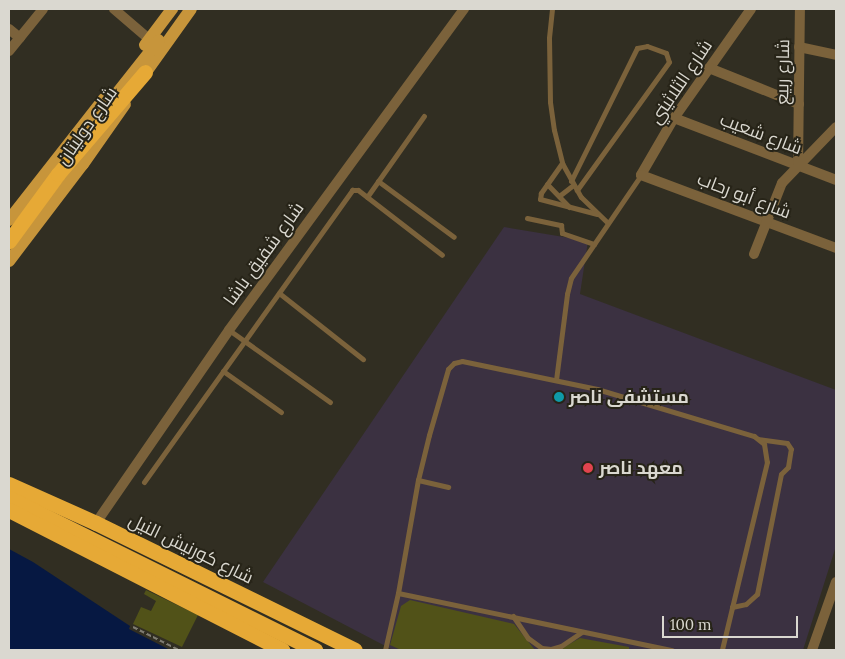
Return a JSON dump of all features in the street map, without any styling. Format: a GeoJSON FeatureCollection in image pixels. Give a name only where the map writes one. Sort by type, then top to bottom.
{"type":"FeatureCollection","features":[{"type":"Feature","properties":{"kind":"highway"},"geometry":{"type":"LineString","coordinates":[[9,241],[16,221],[145,72]]}},
{"type":"Feature","properties":{"kind":"highway","name":"شارع كورنيش النيل"},"geometry":{"type":"LineString","coordinates":[[9,484],[96,523],[355,650]]}},
{"type":"Feature","properties":{"kind":"highway","name":"شارع كورنيش النيل"},"geometry":{"type":"LineString","coordinates":[[9,498],[314,650]]}},
{"type":"Feature","properties":{"kind":"highway"},"geometry":{"type":"LineString","coordinates":[[9,510],[282,650]]}},
{"type":"Feature","properties":{"kind":"main road","name":"شارع دوليتان"},"geometry":{"type":"LineString","coordinates":[[16,221],[172,9]]}},
{"type":"Feature","properties":{"kind":"main road"},"geometry":{"type":"LineString","coordinates":[[9,230],[182,9]]}},
{"type":"Feature","properties":{"kind":"main road","name":"شارع دوليتان"},"geometry":{"type":"LineString","coordinates":[[9,261],[103,138],[145,72],[192,9]]}},
{"type":"Feature","properties":{"kind":"street"},"geometry":{"type":"LineString","coordinates":[[9,51],[43,9]]}},
{"type":"Feature","properties":{"kind":"street"},"geometry":{"type":"LineString","coordinates":[[114,9],[149,39]]}},
{"type":"Feature","properties":{"kind":"street","name":"شارع شفيق باشا"},"geometry":{"type":"LineString","coordinates":[[96,523],[229,330],[464,9]]}},
{"type":"Feature","properties":{"kind":"street","name":"شارع الثلاثيني"},"geometry":{"type":"LineString","coordinates":[[641,175],[674,118],[751,9]]}},
{"type":"Feature","properties":{"kind":"street","name":"شارع ربيع"},"geometry":{"type":"LineString","coordinates":[[798,166],[800,9]]}},
{"type":"Feature","properties":{"kind":"street"},"geometry":{"type":"LineString","coordinates":[[9,29],[20,38]]}},
{"type":"Feature","properties":{"kind":"street"},"geometry":{"type":"LineString","coordinates":[[800,46],[836,55]]}},
{"type":"Feature","properties":{"kind":"street"},"geometry":{"type":"LineString","coordinates":[[709,68],[799,104]]}},
{"type":"Feature","properties":{"kind":"street","name":"شارع شعيب"},"geometry":{"type":"LineString","coordinates":[[674,118],[836,180]]}},
{"type":"Feature","properties":{"kind":"street"},"geometry":{"type":"LineString","coordinates":[[754,254],[778,189],[787,176],[836,127]]}},
{"type":"Feature","properties":{"kind":"street","name":"شارع أبو رحاب"},"geometry":{"type":"LineString","coordinates":[[641,175],[836,248]]}},
{"type":"Feature","properties":{"kind":"street"},"geometry":{"type":"LineString","coordinates":[[812,650],[836,583]]}},
{"type":"Feature","properties":{"kind":"lane"},"geometry":{"type":"LineString","coordinates":[[552,9],[549,38],[550,102],[562,163],[574,185],[608,223]]}},
{"type":"Feature","properties":{"kind":"lane"},"geometry":{"type":"LineString","coordinates":[[559,196],[574,185],[669,62],[666,53],[647,46],[637,48],[574,185]]}},
{"type":"Feature","properties":{"kind":"lane"},"geometry":{"type":"LineString","coordinates":[[367,197],[424,116]]}},
{"type":"Feature","properties":{"kind":"lane"},"geometry":{"type":"LineString","coordinates":[[562,163],[539,196],[540,199],[598,214]]}},
{"type":"Feature","properties":{"kind":"lane"},"geometry":{"type":"LineString","coordinates":[[556,380],[569,283],[641,175]]}},
{"type":"Feature","properties":{"kind":"lane"},"geometry":{"type":"LineString","coordinates":[[378,181],[454,237]]}},
{"type":"Feature","properties":{"kind":"lane"},"geometry":{"type":"LineString","coordinates":[[547,184],[569,207]]}},
{"type":"Feature","properties":{"kind":"lane"},"geometry":{"type":"LineString","coordinates":[[144,482],[352,190],[358,190],[442,255]]}},
{"type":"Feature","properties":{"kind":"lane"},"geometry":{"type":"LineString","coordinates":[[526,218],[561,225],[562,233],[594,244]]}},
{"type":"Feature","properties":{"kind":"lane"},"geometry":{"type":"LineString","coordinates":[[279,293],[363,359]]}},
{"type":"Feature","properties":{"kind":"lane"},"geometry":{"type":"LineString","coordinates":[[229,330],[330,402]]}},
{"type":"Feature","properties":{"kind":"lane"},"geometry":{"type":"LineString","coordinates":[[384,650],[398,594],[418,480],[445,377],[448,369],[454,363],[462,361],[598,390],[759,439],[787,443],[791,449],[788,467],[780,474],[757,594],[746,604],[732,607]]}},
{"type":"Feature","properties":{"kind":"lane"},"geometry":{"type":"LineString","coordinates":[[223,371],[281,412]]}},
{"type":"Feature","properties":{"kind":"lane"},"geometry":{"type":"LineString","coordinates":[[722,650],[767,462],[766,449],[759,439]]}},
{"type":"Feature","properties":{"kind":"lane"},"geometry":{"type":"LineString","coordinates":[[418,480],[448,487]]}},
{"type":"Feature","properties":{"kind":"lane"},"geometry":{"type":"LineString","coordinates":[[398,594],[672,650]]}},
{"type":"Feature","properties":{"kind":"lane"},"geometry":{"type":"LineString","coordinates":[[513,616],[528,638],[542,648],[551,649],[561,646],[582,632]]}},
{"type":"Feature","properties":{"kind":"path"},"geometry":{"type":"LineString","coordinates":[[133,627],[179,650]]}},
{"type":"Feature","properties":{"kind":"shaded area","name":"معهد ناصر"},"geometry":{"type":"Polygon","coordinates":[[[504,227],[588,241],[580,294],[836,390],[836,546],[803,650],[393,650],[263,582],[504,227]]]}},
{"type":"Feature","properties":{"kind":"shaded area"},"geometry":{"type":"Polygon","coordinates":[[[146,590],[198,615],[182,647],[133,624],[141,607],[151,611],[156,601],[144,594],[146,590]]]}},
{"type":"Feature","properties":{"kind":"shaded area"},"geometry":{"type":"Polygon","coordinates":[[[410,600],[514,624],[535,650],[401,650],[390,645],[401,606],[410,600]]]}},
{"type":"Feature","properties":{"kind":"shaded area"},"geometry":{"type":"Polygon","coordinates":[[[580,638],[629,647],[629,650],[559,650],[580,638]]]}},
{"type":"Feature","properties":{"kind":"water"},"geometry":{"type":"Polygon","coordinates":[[[9,549],[33,562],[130,626],[129,629],[170,650],[9,650],[9,549]]]}},
{"type":"Feature","properties":{"kind":"place","name":"مستشفى ناصر"},"geometry":{"type":"Point","coordinates":[559,397]}},
{"type":"Feature","properties":{"kind":"place","name":"معهد ناصر"},"geometry":{"type":"Point","coordinates":[588,468]}}]}
